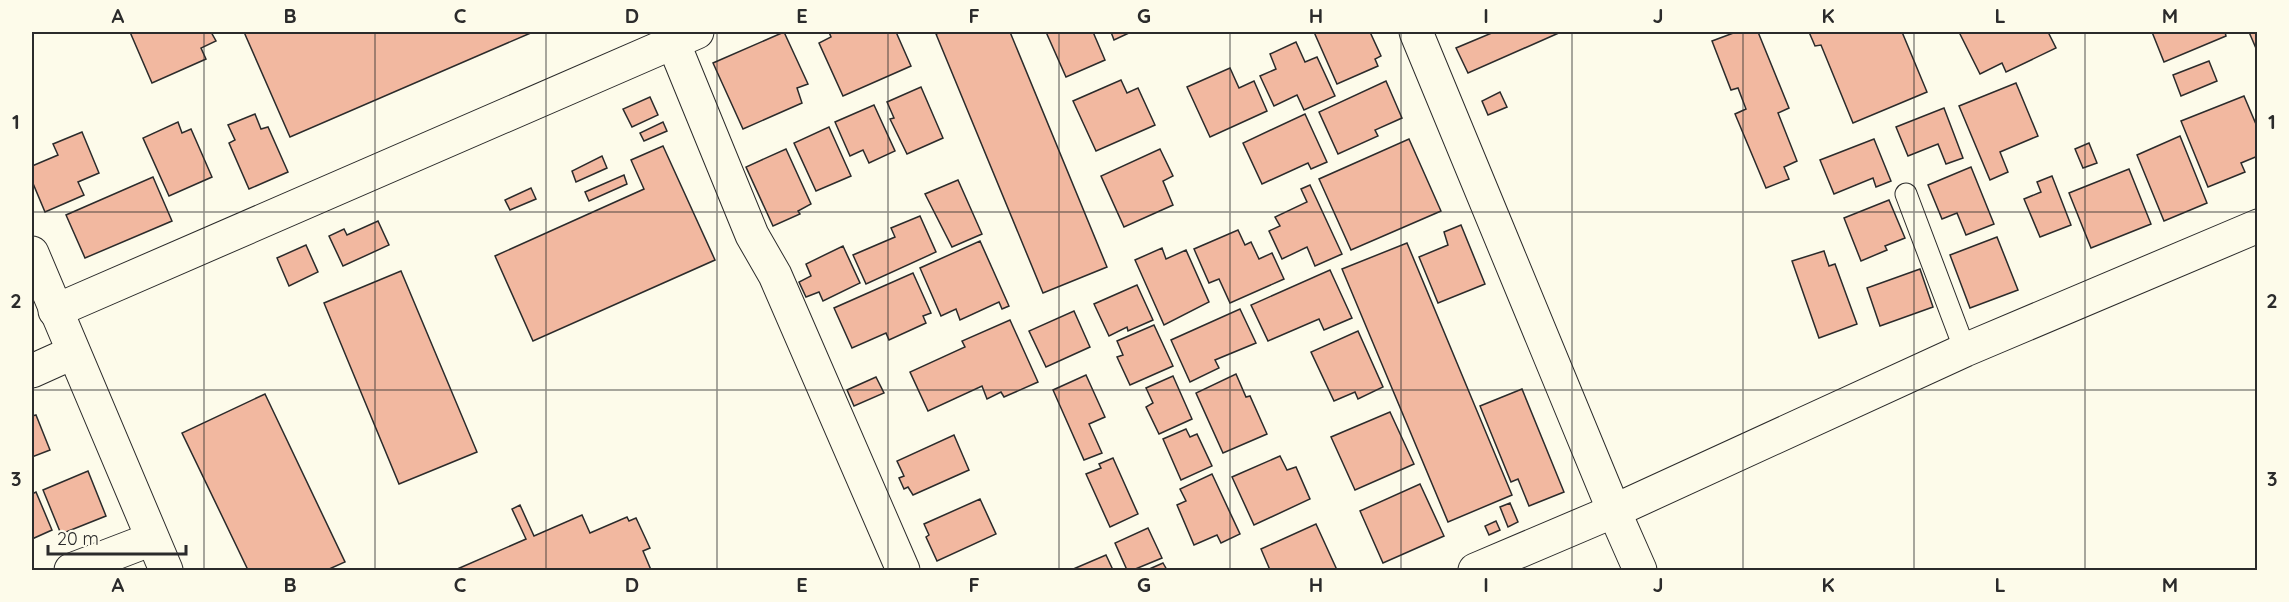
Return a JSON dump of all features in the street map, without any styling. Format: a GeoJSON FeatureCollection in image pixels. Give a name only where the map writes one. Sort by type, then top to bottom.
{"type":"FeatureCollection","features":[{"type":"Feature","properties":{"kind":"street"},"geometry":{"type":"LineString","coordinates":[[1416,32],[1640,570]]}},
{"type":"Feature","properties":{"kind":"street"},"geometry":{"type":"LineString","coordinates":[[55,311],[685,37],[752,235],[775,275],[903,570]]}},
{"type":"Feature","properties":{"kind":"street"},"geometry":{"type":"LineString","coordinates":[[1475,570],[1614,512],[1965,350],[2258,226]]}},
{"type":"Feature","properties":{"kind":"street"},"geometry":{"type":"LineString","coordinates":[[32,253],[72,353],[166,570]]}},
{"type":"Feature","properties":{"kind":"street"},"geometry":{"type":"LineString","coordinates":[[32,371],[72,353]]}},
{"type":"Feature","properties":{"kind":"street"},"geometry":{"type":"LineString","coordinates":[[71,570],[152,538]]}},
{"type":"Feature","properties":{"kind":"lane"},"geometry":{"type":"LineString","coordinates":[[1906,194],[1965,350]]}},
{"type":"Feature","properties":{"kind":"building"},"geometry":{"type":"Polygon","coordinates":[[[130,32],[211,32],[216,41],[201,48],[206,59],[152,83],[130,32]]]}},
{"type":"Feature","properties":{"kind":"building"},"geometry":{"type":"Polygon","coordinates":[[[244,32],[533,32],[290,137],[244,32]]]}},
{"type":"Feature","properties":{"kind":"building"},"geometry":{"type":"Polygon","coordinates":[[[784,32],[808,84],[797,88],[802,103],[743,129],[713,63],[784,32]]]}},
{"type":"Feature","properties":{"kind":"building"},"geometry":{"type":"Polygon","coordinates":[[[829,32],[896,32],[911,66],[843,96],[819,43],[831,37],[829,32]]]}},
{"type":"Feature","properties":{"kind":"building"},"geometry":{"type":"Polygon","coordinates":[[[942,32],[1010,32],[1107,267],[1043,293],[936,34],[942,32]]]}},
{"type":"Feature","properties":{"kind":"building"},"geometry":{"type":"Polygon","coordinates":[[[1046,32],[1093,32],[1105,60],[1066,77],[1046,32]]]}},
{"type":"Feature","properties":{"kind":"building"},"geometry":{"type":"Polygon","coordinates":[[[1111,32],[1131,32],[1114,40],[1111,32]]]}},
{"type":"Feature","properties":{"kind":"building"},"geometry":{"type":"Polygon","coordinates":[[[1314,32],[1370,32],[1381,56],[1375,59],[1378,66],[1337,84],[1314,32]]]}},
{"type":"Feature","properties":{"kind":"building"},"geometry":{"type":"Polygon","coordinates":[[[1494,32],[1561,32],[1468,73],[1456,48],[1494,32]]]}},
{"type":"Feature","properties":{"kind":"building"},"geometry":{"type":"Polygon","coordinates":[[[1736,32],[1758,32],[1789,108],[1778,113],[1797,161],[1784,167],[1789,179],[1766,188],[1735,114],[1746,109],[1738,88],[1731,90],[1712,41],[1736,32]]]}},
{"type":"Feature","properties":{"kind":"building"},"geometry":{"type":"Polygon","coordinates":[[[1809,32],[1902,32],[1927,92],[1853,123],[1821,45],[1815,46],[1809,32]]]}},
{"type":"Feature","properties":{"kind":"building"},"geometry":{"type":"Polygon","coordinates":[[[1959,32],[2048,32],[2056,48],[2006,72],[2002,63],[1980,74],[1959,32]]]}},
{"type":"Feature","properties":{"kind":"building"},"geometry":{"type":"Polygon","coordinates":[[[2152,32],[2225,32],[2226,36],[2164,62],[2152,32]]]}},
{"type":"Feature","properties":{"kind":"building"},"geometry":{"type":"Polygon","coordinates":[[[2249,32],[2258,32],[2258,53],[2249,32]]]}},
{"type":"Feature","properties":{"kind":"building"},"geometry":{"type":"Polygon","coordinates":[[[1296,42],[1305,62],[1317,57],[1335,96],[1304,110],[1297,95],[1274,106],[1260,76],[1276,69],[1270,54],[1296,42]]]}},
{"type":"Feature","properties":{"kind":"building"},"geometry":{"type":"Polygon","coordinates":[[[2209,61],[2217,81],[2181,96],[2173,75],[2209,61]]]}},
{"type":"Feature","properties":{"kind":"building"},"geometry":{"type":"Polygon","coordinates":[[[1230,68],[1239,88],[1254,81],[1267,111],[1210,137],[1187,87],[1230,68]]]}},
{"type":"Feature","properties":{"kind":"building"},"geometry":{"type":"Polygon","coordinates":[[[1121,80],[1127,93],[1138,88],[1155,125],[1096,151],[1073,101],[1121,80]]]}},
{"type":"Feature","properties":{"kind":"building"},"geometry":{"type":"Polygon","coordinates":[[[1386,81],[1402,118],[1375,130],[1378,136],[1338,154],[1319,112],[1386,81]]]}},
{"type":"Feature","properties":{"kind":"building"},"geometry":{"type":"Polygon","coordinates":[[[2016,83],[2038,136],[2000,152],[2008,172],[1990,180],[1959,106],[2016,83]]]}},
{"type":"Feature","properties":{"kind":"building"},"geometry":{"type":"Polygon","coordinates":[[[921,87],[943,138],[907,154],[890,119],[894,118],[887,102],[921,87]]]}},
{"type":"Feature","properties":{"kind":"building"},"geometry":{"type":"Polygon","coordinates":[[[1500,92],[1507,107],[1488,115],[1482,101],[1500,92]]]}},
{"type":"Feature","properties":{"kind":"building"},"geometry":{"type":"Polygon","coordinates":[[[2244,96],[2258,129],[2258,156],[2241,163],[2245,172],[2208,187],[2181,121],[2244,96]]]}},
{"type":"Feature","properties":{"kind":"building"},"geometry":{"type":"Polygon","coordinates":[[[650,97],[658,115],[632,127],[623,109],[650,97]]]}},
{"type":"Feature","properties":{"kind":"building"},"geometry":{"type":"Polygon","coordinates":[[[874,105],[895,151],[869,163],[863,150],[850,156],[835,122],[874,105]]]}},
{"type":"Feature","properties":{"kind":"building"},"geometry":{"type":"Polygon","coordinates":[[[1944,108],[1963,158],[1946,164],[1938,144],[1908,156],[1896,127],[1944,108]]]}},
{"type":"Feature","properties":{"kind":"building"},"geometry":{"type":"Polygon","coordinates":[[[255,114],[261,129],[268,127],[288,172],[249,189],[229,143],[235,140],[228,125],[255,114]]]}},
{"type":"Feature","properties":{"kind":"building"},"geometry":{"type":"Polygon","coordinates":[[[1305,114],[1327,162],[1311,169],[1308,163],[1262,184],[1243,143],[1305,114]]]}},
{"type":"Feature","properties":{"kind":"building"},"geometry":{"type":"Polygon","coordinates":[[[178,122],[182,133],[191,129],[212,177],[169,196],[143,138],[178,122]]]}},
{"type":"Feature","properties":{"kind":"building"},"geometry":{"type":"Polygon","coordinates":[[[663,122],[667,131],[644,141],[640,133],[663,122]]]}},
{"type":"Feature","properties":{"kind":"building"},"geometry":{"type":"Polygon","coordinates":[[[829,127],[851,176],[816,191],[794,143],[829,127]]]}},
{"type":"Feature","properties":{"kind":"building"},"geometry":{"type":"Polygon","coordinates":[[[82,132],[99,173],[78,182],[84,195],[45,212],[32,181],[32,166],[58,155],[53,144],[82,132]]]}},
{"type":"Feature","properties":{"kind":"building"},"geometry":{"type":"Polygon","coordinates":[[[2180,136],[2207,203],[2164,221],[2137,155],[2180,136]]]}},
{"type":"Feature","properties":{"kind":"building"},"geometry":{"type":"Polygon","coordinates":[[[1409,139],[1441,211],[1351,250],[1319,179],[1409,139]]]}},
{"type":"Feature","properties":{"kind":"building"},"geometry":{"type":"Polygon","coordinates":[[[1874,139],[1891,181],[1876,187],[1873,178],[1834,194],[1820,160],[1874,139]]]}},
{"type":"Feature","properties":{"kind":"building"},"geometry":{"type":"Polygon","coordinates":[[[2089,143],[2097,163],[2083,168],[2075,149],[2089,143]]]}},
{"type":"Feature","properties":{"kind":"building"},"geometry":{"type":"Polygon","coordinates":[[[663,146],[715,260],[533,341],[495,256],[644,189],[631,160],[663,146]]]}},
{"type":"Feature","properties":{"kind":"building"},"geometry":{"type":"Polygon","coordinates":[[[786,149],[811,204],[798,211],[800,214],[773,226],[746,167],[786,149]]]}},
{"type":"Feature","properties":{"kind":"building"},"geometry":{"type":"Polygon","coordinates":[[[1160,149],[1173,176],[1163,181],[1173,205],[1124,227],[1101,176],[1160,149]]]}},
{"type":"Feature","properties":{"kind":"building"},"geometry":{"type":"Polygon","coordinates":[[[602,156],[607,168],[576,182],[572,171],[602,156]]]}},
{"type":"Feature","properties":{"kind":"building"},"geometry":{"type":"Polygon","coordinates":[[[1971,167],[1994,224],[1966,235],[1957,213],[1942,219],[1928,185],[1971,167]]]}},
{"type":"Feature","properties":{"kind":"building"},"geometry":{"type":"Polygon","coordinates":[[[2129,169],[2151,224],[2091,248],[2069,193],[2129,169]]]}},
{"type":"Feature","properties":{"kind":"building"},"geometry":{"type":"Polygon","coordinates":[[[624,175],[627,184],[589,201],[585,192],[624,175]]]}},
{"type":"Feature","properties":{"kind":"building"},"geometry":{"type":"Polygon","coordinates":[[[2052,176],[2071,225],[2040,237],[2024,199],[2041,192],[2037,182],[2052,176]]]}},
{"type":"Feature","properties":{"kind":"building"},"geometry":{"type":"Polygon","coordinates":[[[153,177],[172,221],[85,258],[66,215],[153,177]]]}},
{"type":"Feature","properties":{"kind":"building"},"geometry":{"type":"Polygon","coordinates":[[[958,180],[982,234],[952,247],[925,194],[958,180]]]}},
{"type":"Feature","properties":{"kind":"building"},"geometry":{"type":"Polygon","coordinates":[[[1310,185],[1342,254],[1315,266],[1307,247],[1282,259],[1269,231],[1280,226],[1275,217],[1307,202],[1301,189],[1310,185]]]}},
{"type":"Feature","properties":{"kind":"building"},"geometry":{"type":"Polygon","coordinates":[[[531,188],[536,199],[510,210],[505,200],[531,188]]]}},
{"type":"Feature","properties":{"kind":"building"},"geometry":{"type":"Polygon","coordinates":[[[1889,200],[1905,238],[1885,246],[1887,250],[1861,261],[1844,218],[1889,200]]]}},
{"type":"Feature","properties":{"kind":"building"},"geometry":{"type":"Polygon","coordinates":[[[920,216],[936,252],[866,284],[853,255],[895,237],[891,228],[920,216]]]}},
{"type":"Feature","properties":{"kind":"building"},"geometry":{"type":"Polygon","coordinates":[[[378,221],[389,245],[343,266],[329,236],[344,229],[347,235],[378,221]]]}},
{"type":"Feature","properties":{"kind":"building"},"geometry":{"type":"Polygon","coordinates":[[[1461,225],[1485,284],[1438,303],[1419,257],[1448,245],[1444,232],[1461,225]]]}},
{"type":"Feature","properties":{"kind":"building"},"geometry":{"type":"Polygon","coordinates":[[[1238,230],[1245,245],[1251,242],[1259,259],[1272,253],[1284,279],[1230,303],[1219,279],[1209,283],[1194,249],[1238,230]]]}},
{"type":"Feature","properties":{"kind":"building"},"geometry":{"type":"Polygon","coordinates":[[[1997,237],[2018,290],[1970,308],[1950,255],[1997,237]]]}},
{"type":"Feature","properties":{"kind":"building"},"geometry":{"type":"Polygon","coordinates":[[[980,241],[1009,306],[1002,309],[999,302],[960,320],[956,309],[941,316],[920,268],[980,241]]]}},
{"type":"Feature","properties":{"kind":"building"},"geometry":{"type":"Polygon","coordinates":[[[1407,243],[1512,495],[1448,522],[1342,269],[1407,243]]]}},
{"type":"Feature","properties":{"kind":"building"},"geometry":{"type":"Polygon","coordinates":[[[306,245],[318,272],[289,286],[277,258],[306,245]]]}},
{"type":"Feature","properties":{"kind":"building"},"geometry":{"type":"Polygon","coordinates":[[[843,246],[860,283],[823,301],[819,292],[806,297],[799,282],[811,276],[806,264],[843,246]]]}},
{"type":"Feature","properties":{"kind":"building"},"geometry":{"type":"Polygon","coordinates":[[[1162,248],[1166,259],[1186,250],[1209,302],[1164,325],[1135,260],[1162,248]]]}},
{"type":"Feature","properties":{"kind":"building"},"geometry":{"type":"Polygon","coordinates":[[[1824,251],[1829,266],[1835,264],[1857,324],[1819,338],[1792,261],[1824,251]]]}},
{"type":"Feature","properties":{"kind":"building"},"geometry":{"type":"Polygon","coordinates":[[[1920,269],[1933,307],[1880,326],[1867,288],[1920,269]]]}},
{"type":"Feature","properties":{"kind":"building"},"geometry":{"type":"Polygon","coordinates":[[[1330,270],[1352,318],[1324,330],[1319,319],[1268,341],[1251,305],[1330,270]]]}},
{"type":"Feature","properties":{"kind":"building"},"geometry":{"type":"Polygon","coordinates":[[[401,271],[477,452],[399,484],[324,303],[401,271]]]}},
{"type":"Feature","properties":{"kind":"building"},"geometry":{"type":"Polygon","coordinates":[[[913,273],[931,313],[923,316],[926,323],[889,340],[886,333],[852,348],[834,308],[913,273]]]}},
{"type":"Feature","properties":{"kind":"building"},"geometry":{"type":"Polygon","coordinates":[[[1137,285],[1153,320],[1128,331],[1127,327],[1109,336],[1094,304],[1137,285]]]}},
{"type":"Feature","properties":{"kind":"building"},"geometry":{"type":"Polygon","coordinates":[[[1240,309],[1256,343],[1215,360],[1219,368],[1190,382],[1171,340],[1240,309]]]}},
{"type":"Feature","properties":{"kind":"building"},"geometry":{"type":"Polygon","coordinates":[[[1074,311],[1090,347],[1046,367],[1029,331],[1074,311]]]}},
{"type":"Feature","properties":{"kind":"building"},"geometry":{"type":"Polygon","coordinates":[[[1010,320],[1038,382],[1004,397],[1001,392],[987,399],[982,386],[928,411],[910,372],[965,347],[962,341],[1010,320]]]}},
{"type":"Feature","properties":{"kind":"building"},"geometry":{"type":"Polygon","coordinates":[[[1154,325],[1173,366],[1130,385],[1117,357],[1123,355],[1117,341],[1154,325]]]}},
{"type":"Feature","properties":{"kind":"building"},"geometry":{"type":"Polygon","coordinates":[[[1358,331],[1383,387],[1358,399],[1355,392],[1334,401],[1311,352],[1358,331]]]}},
{"type":"Feature","properties":{"kind":"building"},"geometry":{"type":"Polygon","coordinates":[[[1236,374],[1246,397],[1250,396],[1267,434],[1223,453],[1196,393],[1236,374]]]}},
{"type":"Feature","properties":{"kind":"building"},"geometry":{"type":"Polygon","coordinates":[[[1086,375],[1105,417],[1089,424],[1102,453],[1084,460],[1053,390],[1086,375]]]}},
{"type":"Feature","properties":{"kind":"building"},"geometry":{"type":"Polygon","coordinates":[[[1173,376],[1192,419],[1159,434],[1146,407],[1153,403],[1146,388],[1173,376]]]}},
{"type":"Feature","properties":{"kind":"building"},"geometry":{"type":"Polygon","coordinates":[[[876,377],[884,393],[854,406],[847,390],[876,377]]]}},
{"type":"Feature","properties":{"kind":"building"},"geometry":{"type":"Polygon","coordinates":[[[1522,389],[1564,492],[1529,506],[1518,479],[1511,482],[1480,406],[1522,389]]]}},
{"type":"Feature","properties":{"kind":"building"},"geometry":{"type":"Polygon","coordinates":[[[265,394],[345,562],[327,570],[248,570],[182,433],[265,394]]]}},
{"type":"Feature","properties":{"kind":"building"},"geometry":{"type":"Polygon","coordinates":[[[1390,412],[1414,464],[1355,490],[1331,437],[1390,412]]]}},
{"type":"Feature","properties":{"kind":"building"},"geometry":{"type":"Polygon","coordinates":[[[36,415],[50,450],[32,457],[32,416],[36,415]]]}},
{"type":"Feature","properties":{"kind":"building"},"geometry":{"type":"Polygon","coordinates":[[[1186,429],[1190,437],[1197,434],[1212,466],[1181,480],[1163,439],[1186,429]]]}},
{"type":"Feature","properties":{"kind":"building"},"geometry":{"type":"Polygon","coordinates":[[[954,435],[969,470],[913,495],[908,487],[904,489],[899,478],[904,476],[897,461],[954,435]]]}},
{"type":"Feature","properties":{"kind":"building"},"geometry":{"type":"Polygon","coordinates":[[[1280,456],[1287,470],[1296,467],[1310,499],[1254,525],[1232,477],[1280,456]]]}},
{"type":"Feature","properties":{"kind":"building"},"geometry":{"type":"Polygon","coordinates":[[[1113,458],[1138,514],[1110,527],[1086,474],[1101,468],[1099,464],[1113,458]]]}},
{"type":"Feature","properties":{"kind":"building"},"geometry":{"type":"Polygon","coordinates":[[[88,471],[106,516],[61,534],[43,490],[88,471]]]}},
{"type":"Feature","properties":{"kind":"building"},"geometry":{"type":"Polygon","coordinates":[[[1212,474],[1240,534],[1221,543],[1217,535],[1194,545],[1177,505],[1186,501],[1180,489],[1212,474]]]}},
{"type":"Feature","properties":{"kind":"building"},"geometry":{"type":"Polygon","coordinates":[[[1420,484],[1444,536],[1383,563],[1360,511],[1420,484]]]}},
{"type":"Feature","properties":{"kind":"building"},"geometry":{"type":"Polygon","coordinates":[[[36,492],[52,530],[32,539],[32,494],[36,492]]]}},
{"type":"Feature","properties":{"kind":"building"},"geometry":{"type":"Polygon","coordinates":[[[980,499],[996,534],[937,561],[926,537],[929,535],[924,524],[980,499]]]}},
{"type":"Feature","properties":{"kind":"building"},"geometry":{"type":"Polygon","coordinates":[[[1510,503],[1518,522],[1508,527],[1500,507],[1510,503]]]}},
{"type":"Feature","properties":{"kind":"building"},"geometry":{"type":"Polygon","coordinates":[[[520,505],[534,536],[582,515],[590,533],[627,517],[629,521],[636,518],[650,548],[643,551],[651,570],[455,570],[526,539],[512,509],[520,505]]]}},
{"type":"Feature","properties":{"kind":"building"},"geometry":{"type":"Polygon","coordinates":[[[1496,521],[1500,530],[1489,535],[1485,526],[1496,521]]]}},
{"type":"Feature","properties":{"kind":"building"},"geometry":{"type":"Polygon","coordinates":[[[1316,524],[1337,570],[1270,570],[1261,549],[1316,524]]]}},
{"type":"Feature","properties":{"kind":"building"},"geometry":{"type":"Polygon","coordinates":[[[1148,528],[1162,558],[1133,570],[1127,570],[1115,543],[1148,528]]]}},
{"type":"Feature","properties":{"kind":"building"},"geometry":{"type":"Polygon","coordinates":[[[1106,555],[1113,570],[1071,570],[1106,555]]]}},
{"type":"Feature","properties":{"kind":"building"},"geometry":{"type":"Polygon","coordinates":[[[1163,563],[1167,570],[1147,570],[1163,563]]]}}]}
